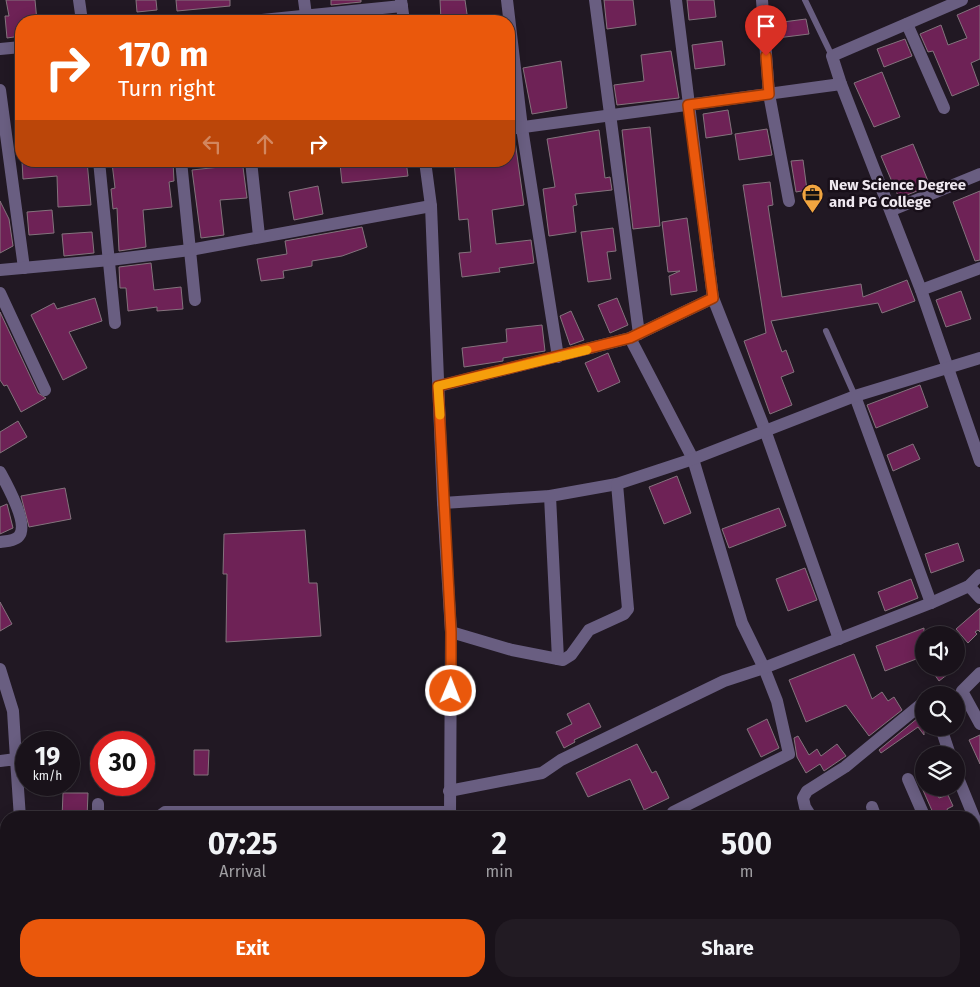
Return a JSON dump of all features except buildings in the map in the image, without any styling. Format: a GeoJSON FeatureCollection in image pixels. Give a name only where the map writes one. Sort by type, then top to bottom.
{"type":"FeatureCollection","features":[{"type":"Feature","properties":{"kind":"street"},"geometry":{"type":"LineString","coordinates":[[80,0],[81,15]]}},
{"type":"Feature","properties":{"kind":"street"},"geometry":{"type":"LineString","coordinates":[[304,0],[306,15],[402,3]]}},
{"type":"Feature","properties":{"kind":"street"},"geometry":{"type":"LineString","coordinates":[[506,0],[507,15]]}},
{"type":"Feature","properties":{"kind":"street"},"geometry":{"type":"LineString","coordinates":[[595,0],[635,336],[693,459],[742,623],[764,668],[777,701],[789,754],[680,811]]}},
{"type":"Feature","properties":{"kind":"street"},"geometry":{"type":"LineString","coordinates":[[676,0],[713,298],[765,430],[839,639]]}},
{"type":"Feature","properties":{"kind":"street"},"geometry":{"type":"LineString","coordinates":[[762,0],[769,94],[789,201]]}},
{"type":"Feature","properties":{"kind":"street"},"geometry":{"type":"LineString","coordinates":[[962,0],[832,56],[841,84],[922,290],[980,461]]}},
{"type":"Feature","properties":{"kind":"street"},"geometry":{"type":"LineString","coordinates":[[907,24],[944,108]]}},
{"type":"Feature","properties":{"kind":"street"},"geometry":{"type":"LineString","coordinates":[[0,49],[15,48]]}},
{"type":"Feature","properties":{"kind":"street"},"geometry":{"type":"LineString","coordinates":[[558,357],[515,128],[841,84]]}},
{"type":"Feature","properties":{"kind":"street"},"geometry":{"type":"LineString","coordinates":[[0,90],[2,125],[24,268]]}},
{"type":"Feature","properties":{"kind":"street"},"geometry":{"type":"LineString","coordinates":[[100,167],[115,323]]}},
{"type":"Feature","properties":{"kind":"street"},"geometry":{"type":"LineString","coordinates":[[182,167],[195,300]]}},
{"type":"Feature","properties":{"kind":"street"},"geometry":{"type":"LineString","coordinates":[[252,167],[259,236]]}},
{"type":"Feature","properties":{"kind":"street"},"geometry":{"type":"LineString","coordinates":[[426,167],[431,206],[443,503],[451,632],[450,811]]}},
{"type":"Feature","properties":{"kind":"street"},"geometry":{"type":"LineString","coordinates":[[892,210],[980,174]]}},
{"type":"Feature","properties":{"kind":"street"},"geometry":{"type":"LineString","coordinates":[[0,270],[110,260],[190,250],[431,206]]}},
{"type":"Feature","properties":{"kind":"street"},"geometry":{"type":"LineString","coordinates":[[922,290],[980,268]]}},
{"type":"Feature","properties":{"kind":"street"},"geometry":{"type":"LineString","coordinates":[[0,293],[46,390]]}},
{"type":"Feature","properties":{"kind":"street"},"geometry":{"type":"LineString","coordinates":[[438,386],[635,336],[713,298]]}},
{"type":"Feature","properties":{"kind":"street"},"geometry":{"type":"LineString","coordinates":[[443,503],[550,496],[617,484],[693,459],[855,396],[980,358]]}},
{"type":"Feature","properties":{"kind":"street"},"geometry":{"type":"LineString","coordinates":[[855,396],[931,603]]}},
{"type":"Feature","properties":{"kind":"street"},"geometry":{"type":"LineString","coordinates":[[0,472],[18,509],[22,529],[19,536],[15,539],[0,542]]}},
{"type":"Feature","properties":{"kind":"street"},"geometry":{"type":"LineString","coordinates":[[451,632],[512,650],[558,659],[568,658],[589,630],[620,617],[628,609],[617,484]]}},
{"type":"Feature","properties":{"kind":"street"},"geometry":{"type":"LineString","coordinates":[[550,496],[558,659]]}},
{"type":"Feature","properties":{"kind":"street"},"geometry":{"type":"LineString","coordinates":[[450,791],[542,773],[561,760],[724,681],[764,668],[931,603],[969,586],[980,575]]}},
{"type":"Feature","properties":{"kind":"street"},"geometry":{"type":"LineString","coordinates":[[969,586],[980,598]]}},
{"type":"Feature","properties":{"kind":"street"},"geometry":{"type":"LineString","coordinates":[[0,669],[13,712],[15,743]]}},
{"type":"Feature","properties":{"kind":"street"},"geometry":{"type":"LineString","coordinates":[[965,687],[980,673]]}},
{"type":"Feature","properties":{"kind":"street"},"geometry":{"type":"LineString","coordinates":[[965,702],[980,724]]}},
{"type":"Feature","properties":{"kind":"street"},"geometry":{"type":"LineString","coordinates":[[807,811],[802,798],[807,791],[845,767],[915,709]]}},
{"type":"Feature","properties":{"kind":"street"},"geometry":{"type":"LineString","coordinates":[[0,761],[15,759]]}},
{"type":"Feature","properties":{"kind":"street"},"geometry":{"type":"LineString","coordinates":[[908,779],[922,811]]}},
{"type":"Feature","properties":{"kind":"street"},"geometry":{"type":"LineString","coordinates":[[965,795],[971,811]]}},
{"type":"Feature","properties":{"kind":"street"},"geometry":{"type":"LineString","coordinates":[[19,796],[20,811]]}},
{"type":"Feature","properties":{"kind":"street"},"geometry":{"type":"LineString","coordinates":[[98,804],[98,811]]}},
{"type":"Feature","properties":{"kind":"lane"},"geometry":{"type":"LineString","coordinates":[[805,0],[832,56]]}},
{"type":"Feature","properties":{"kind":"lane"},"geometry":{"type":"LineString","coordinates":[[826,331],[855,396]]}},
{"type":"Feature","properties":{"kind":"slow traffic"},"geometry":{"type":"LineString","coordinates":[[440,415],[438,386],[587,350]]}},
{"type":"Feature","properties":{"kind":"place","name":"New Science Degree and PG College"},"geometry":{"type":"Point","coordinates":[813,213]}},
{"type":"Feature","properties":{"kind":"route"},"geometry":{"type":"LineString","coordinates":[[451,691],[451,632],[438,386],[630,338],[713,298],[688,105],[769,94],[766,56]]}}]}
